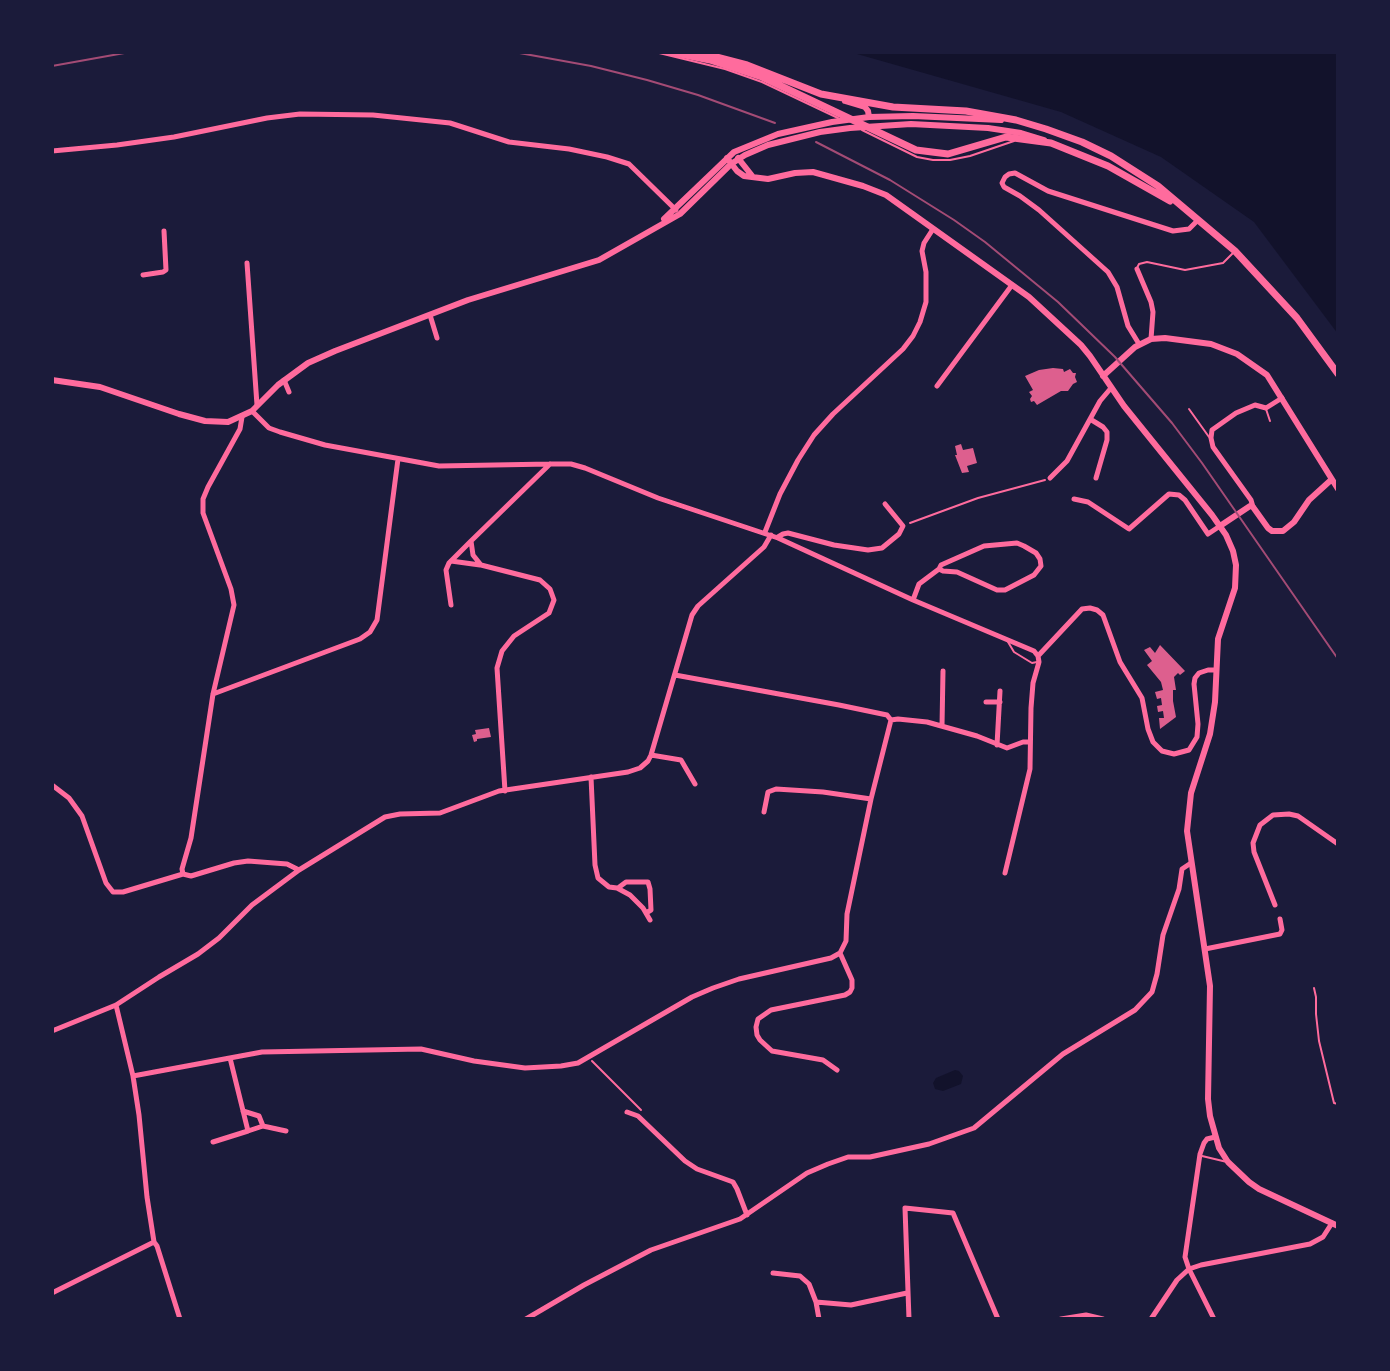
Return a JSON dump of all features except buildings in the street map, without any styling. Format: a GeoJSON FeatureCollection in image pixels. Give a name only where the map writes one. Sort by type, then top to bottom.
{"type":"FeatureCollection","features":[{"type":"Feature","properties":{"kind":"main road"},"geometry":{"type":"LineString","coordinates":[[670,52],[710,60],[762,77],[916,150],[948,154],[1006,137],[1051,143],[1108,166],[1184,209]]}},
{"type":"Feature","properties":{"kind":"main road"},"geometry":{"type":"LineString","coordinates":[[697,52],[747,65],[821,94],[879,105],[966,111],[1016,120],[1082,142],[1111,156],[1158,186],[1235,251],[1297,318],[1338,374]]}},
{"type":"Feature","properties":{"kind":"street"},"geometry":{"type":"LineString","coordinates":[[821,94],[865,107],[869,117],[867,121],[850,128]]}},
{"type":"Feature","properties":{"kind":"street"},"geometry":{"type":"LineString","coordinates":[[52,151],[117,145],[289,115],[373,115],[450,123],[509,142],[607,157],[629,164],[678,211]]}},
{"type":"Feature","properties":{"kind":"street"},"geometry":{"type":"LineString","coordinates":[[52,380],[100,387],[205,421],[228,422],[255,408],[284,380],[308,363],[335,351],[468,300],[599,260],[678,211],[729,161],[734,152],[760,140],[805,127],[869,117],[1016,120]]}},
{"type":"Feature","properties":{"kind":"street"},"geometry":{"type":"LineString","coordinates":[[964,119],[982,122],[988,128],[984,143]]}},
{"type":"Feature","properties":{"kind":"street"},"geometry":{"type":"LineString","coordinates":[[729,161],[795,137],[877,125],[988,128],[1021,133],[1051,143]]}},
{"type":"Feature","properties":{"kind":"street"},"geometry":{"type":"LineString","coordinates":[[734,152],[753,177]]}},
{"type":"Feature","properties":{"kind":"street"},"geometry":{"type":"LineString","coordinates":[[729,161],[744,176],[776,178],[813,172],[886,195],[1029,297],[1081,345],[1111,388],[1223,524],[1233,551],[1236,578],[1218,639],[1210,734],[1188,805],[1187,831],[1210,986],[1210,1116],[1215,1137],[1228,1162],[1249,1182],[1335,1225],[1310,1244],[1189,1269],[1177,1280],[1151,1319]]}},
{"type":"Feature","properties":{"kind":"street"},"geometry":{"type":"LineString","coordinates":[[1137,345],[1117,287],[1108,272],[1039,210],[1002,183],[1005,177],[1015,173],[1048,191],[1173,231],[1189,229],[1198,220]]}},
{"type":"Feature","properties":{"kind":"street"},"geometry":{"type":"LineString","coordinates":[[52,1031],[116,1005],[198,954],[252,905],[299,870],[385,817],[440,813],[505,791],[628,772],[648,761],[692,615],[698,606],[764,547],[780,494],[814,435],[913,336],[926,302],[922,251],[933,229]]}},
{"type":"Feature","properties":{"kind":"street"},"geometry":{"type":"LineString","coordinates":[[143,275],[166,270],[164,231]]}},
{"type":"Feature","properties":{"kind":"street"},"geometry":{"type":"LineString","coordinates":[[247,263],[255,408],[269,428],[325,445],[439,466],[571,464],[585,468],[658,498],[768,533],[913,600],[1034,651],[1039,659]]}},
{"type":"Feature","properties":{"kind":"street"},"geometry":{"type":"LineString","coordinates":[[1137,269],[1153,312],[1151,339]]}},
{"type":"Feature","properties":{"kind":"street"},"geometry":{"type":"LineString","coordinates":[[937,386],[1012,285]]}},
{"type":"Feature","properties":{"kind":"street"},"geometry":{"type":"LineString","coordinates":[[430,315],[436,338]]}},
{"type":"Feature","properties":{"kind":"street"},"geometry":{"type":"LineString","coordinates":[[1103,376],[1137,345],[1151,339],[1211,344],[1237,354],[1267,375],[1338,489]]}},
{"type":"Feature","properties":{"kind":"street"},"geometry":{"type":"LineString","coordinates":[[284,380],[289,392]]}},
{"type":"Feature","properties":{"kind":"street"},"geometry":{"type":"LineString","coordinates":[[1050,478],[1067,461],[1100,401],[1111,388]]}},
{"type":"Feature","properties":{"kind":"street"},"geometry":{"type":"LineString","coordinates":[[1282,398],[1266,408],[1255,405],[1236,413],[1212,430],[1213,447],[1251,500],[1251,506],[1272,531],[1283,531],[1294,522],[1309,500],[1331,480]]}},
{"type":"Feature","properties":{"kind":"street"},"geometry":{"type":"LineString","coordinates":[[183,874],[213,694],[234,605],[203,513],[203,499],[240,429],[242,417]]}},
{"type":"Feature","properties":{"kind":"street"},"geometry":{"type":"LineString","coordinates":[[1090,419],[1107,432],[1096,478]]}},
{"type":"Feature","properties":{"kind":"street"},"geometry":{"type":"LineString","coordinates":[[213,694],[360,639],[370,632],[377,620],[398,459]]}},
{"type":"Feature","properties":{"kind":"street"},"geometry":{"type":"LineString","coordinates":[[451,605],[446,570],[451,561],[550,464]]}},
{"type":"Feature","properties":{"kind":"street"},"geometry":{"type":"LineString","coordinates":[[1074,499],[1088,502],[1129,529],[1169,494],[1179,495],[1208,534],[1251,506]]}},
{"type":"Feature","properties":{"kind":"street"},"geometry":{"type":"LineString","coordinates":[[885,504],[903,526]]}},
{"type":"Feature","properties":{"kind":"street"},"geometry":{"type":"LineString","coordinates":[[778,538],[788,533],[868,550],[882,548],[899,534],[903,526],[910,523]]}},
{"type":"Feature","properties":{"kind":"street"},"geometry":{"type":"LineString","coordinates":[[471,541],[473,555],[481,565]]}},
{"type":"Feature","properties":{"kind":"street"},"geometry":{"type":"LineString","coordinates":[[913,600],[919,584],[941,565],[984,546],[1017,543],[1036,553],[1041,566],[1034,575],[1005,590],[997,590],[957,572],[939,569]]}},
{"type":"Feature","properties":{"kind":"street"},"geometry":{"type":"LineString","coordinates":[[451,561],[540,580],[550,589],[554,600],[549,613],[514,636],[502,651],[497,668],[505,791]]}},
{"type":"Feature","properties":{"kind":"street"},"geometry":{"type":"LineString","coordinates":[[1005,873],[1028,780],[1033,683],[1039,659],[1082,609],[1097,610],[1103,615],[1120,662],[1142,698],[1153,742],[1162,751],[1189,750],[1197,737],[1195,678],[1199,673],[1216,670]]}},
{"type":"Feature","properties":{"kind":"street"},"geometry":{"type":"LineString","coordinates":[[942,726],[943,671]]}},
{"type":"Feature","properties":{"kind":"street"},"geometry":{"type":"LineString","coordinates":[[675,675],[844,706],[887,715],[891,720]]}},
{"type":"Feature","properties":{"kind":"street"},"geometry":{"type":"LineString","coordinates":[[997,745],[1000,691]]}},
{"type":"Feature","properties":{"kind":"street"},"geometry":{"type":"LineString","coordinates":[[986,702],[1000,702]]}},
{"type":"Feature","properties":{"kind":"street"},"geometry":{"type":"LineString","coordinates":[[891,720],[927,722],[1007,748],[1030,742]]}},
{"type":"Feature","properties":{"kind":"street"},"geometry":{"type":"LineString","coordinates":[[133,1076],[262,1052],[421,1049],[525,1068],[561,1066],[578,1063],[713,988],[831,958],[840,953],[846,941],[847,914],[891,720]]}},
{"type":"Feature","properties":{"kind":"street"},"geometry":{"type":"LineString","coordinates":[[651,755],[681,760],[695,784]]}},
{"type":"Feature","properties":{"kind":"street"},"geometry":{"type":"LineString","coordinates":[[591,777],[596,872],[602,883],[630,895],[650,920]]}},
{"type":"Feature","properties":{"kind":"street"},"geometry":{"type":"LineString","coordinates":[[52,785],[69,798],[82,816],[106,883],[113,892],[248,861],[287,864],[299,870]]}},
{"type":"Feature","properties":{"kind":"street"},"geometry":{"type":"LineString","coordinates":[[764,812],[768,792],[776,789],[871,799]]}},
{"type":"Feature","properties":{"kind":"street"},"geometry":{"type":"LineString","coordinates":[[1275,905],[1254,852],[1255,834],[1265,819],[1281,813],[1298,816],[1338,844]]}},
{"type":"Feature","properties":{"kind":"street"},"geometry":{"type":"LineString","coordinates":[[526,1319],[651,1250],[747,1215],[807,1173],[848,1157],[870,1157],[929,1144],[974,1128],[1063,1054],[1135,1010],[1152,992],[1163,935],[1179,889],[1182,869],[1191,863]]}},
{"type":"Feature","properties":{"kind":"street"},"geometry":{"type":"LineString","coordinates":[[617,888],[626,882],[648,882],[651,910],[646,913]]}},
{"type":"Feature","properties":{"kind":"street"},"geometry":{"type":"LineString","coordinates":[[1205,949],[1280,934],[1280,919]]}},
{"type":"Feature","properties":{"kind":"street"},"geometry":{"type":"LineString","coordinates":[[837,1070],[823,1060],[772,1051],[760,1040],[756,1027],[758,1019],[771,1010],[850,992],[852,980],[840,953]]}},
{"type":"Feature","properties":{"kind":"street"},"geometry":{"type":"LineString","coordinates":[[116,1005],[133,1076],[154,1242],[180,1319]]}},
{"type":"Feature","properties":{"kind":"street"},"geometry":{"type":"LineString","coordinates":[[230,1058],[248,1131]]}},
{"type":"Feature","properties":{"kind":"street"},"geometry":{"type":"LineString","coordinates":[[243,1111],[259,1116],[263,1126]]}},
{"type":"Feature","properties":{"kind":"street"},"geometry":{"type":"LineString","coordinates":[[627,1112],[638,1116],[697,1169],[733,1182],[747,1215]]}},
{"type":"Feature","properties":{"kind":"street"},"geometry":{"type":"LineString","coordinates":[[213,1142],[263,1126],[286,1131]]}},
{"type":"Feature","properties":{"kind":"street"},"geometry":{"type":"LineString","coordinates":[[1214,1319],[1185,1257],[1200,1154],[1207,1139],[1215,1137]]}},
{"type":"Feature","properties":{"kind":"street"},"geometry":{"type":"LineString","coordinates":[[909,1319],[905,1208],[953,1213],[998,1319]]}},
{"type":"Feature","properties":{"kind":"street"},"geometry":{"type":"LineString","coordinates":[[52,1293],[154,1242]]}},
{"type":"Feature","properties":{"kind":"street"},"geometry":{"type":"LineString","coordinates":[[773,1273],[800,1276],[809,1284],[819,1319]]}},
{"type":"Feature","properties":{"kind":"street"},"geometry":{"type":"LineString","coordinates":[[816,1302],[851,1305],[907,1293]]}},
{"type":"Feature","properties":{"kind":"street"},"geometry":{"type":"LineString","coordinates":[[1061,1319],[1086,1315],[1103,1319]]}},
{"type":"Feature","properties":{"kind":"lane"},"geometry":{"type":"LineString","coordinates":[[655,52],[725,69],[762,82],[917,157],[950,160],[1021,139]]}},
{"type":"Feature","properties":{"kind":"lane"},"geometry":{"type":"LineString","coordinates":[[1137,269],[1139,264],[1147,262],[1185,270],[1208,266],[1223,263],[1235,251]]}},
{"type":"Feature","properties":{"kind":"lane"},"geometry":{"type":"LineString","coordinates":[[1266,408],[1270,421]]}},
{"type":"Feature","properties":{"kind":"lane"},"geometry":{"type":"LineString","coordinates":[[1189,409],[1211,438]]}},
{"type":"Feature","properties":{"kind":"lane"},"geometry":{"type":"LineString","coordinates":[[1007,641],[1014,652],[1032,663],[1039,659]]}},
{"type":"Feature","properties":{"kind":"lane"},"geometry":{"type":"LineString","coordinates":[[1200,1154],[1205,1158],[1228,1162]]}},
{"type":"Feature","properties":{"kind":"path"},"geometry":{"type":"LineString","coordinates":[[910,523],[978,498],[1050,478]]}},
{"type":"Feature","properties":{"kind":"path"},"geometry":{"type":"LineString","coordinates":[[1314,988],[1319,1041],[1334,1103],[1338,1104]]}},
{"type":"Feature","properties":{"kind":"path"},"geometry":{"type":"LineString","coordinates":[[587,1058],[641,1110]]}},
{"type":"Feature","properties":{"kind":"shaded area"},"geometry":{"type":"Polygon","coordinates":[[[850,52],[1338,52],[1338,334],[1254,222],[1161,157],[1061,112],[850,52]]]}},
{"type":"Feature","properties":{"kind":"shaded area"},"geometry":{"type":"Polygon","coordinates":[[[955,1070],[963,1076],[961,1084],[943,1091],[935,1089],[933,1083],[936,1078],[955,1070]]]}},
{"type":"Feature","properties":{"kind":"railway"},"geometry":{"type":"LineString","coordinates":[[52,66],[130,52]]}},
{"type":"Feature","properties":{"kind":"railway"},"geometry":{"type":"LineString","coordinates":[[514,52],[647,80],[775,123]]}},
{"type":"Feature","properties":{"kind":"railway"},"geometry":{"type":"LineString","coordinates":[[816,142],[890,180],[985,242],[1058,302],[1115,357],[1202,463],[1338,659]]}}]}
